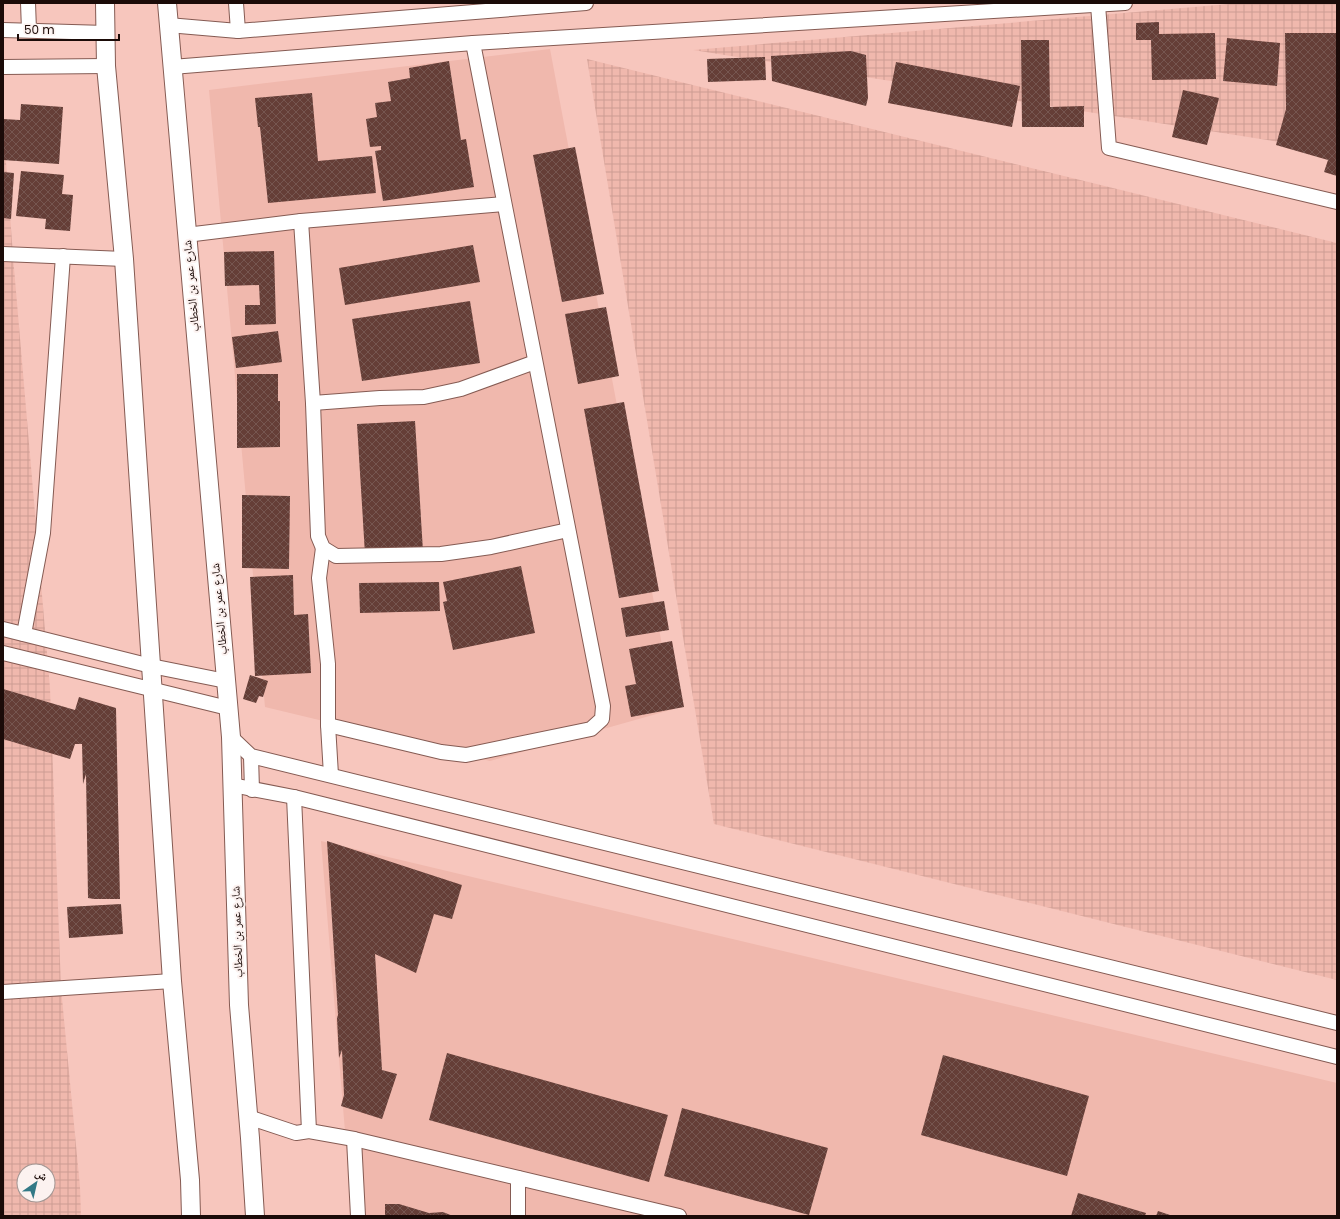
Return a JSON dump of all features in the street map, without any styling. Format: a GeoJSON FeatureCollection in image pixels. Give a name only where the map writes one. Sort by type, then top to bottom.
{"type":"FeatureCollection","features":[{"type":"Feature","properties":{"kind":"main road"},"geometry":{"type":"LineString","coordinates":[[105,3],[106,66],[124,259],[172,981],[190,1180],[191,1216]]}},
{"type":"Feature","properties":{"kind":"main road","name":"شارع عمر بن الخطاب"},"geometry":{"type":"LineString","coordinates":[[167,3],[186,235],[231,737],[239,1005],[255,1216]]}},
{"type":"Feature","properties":{"kind":"street"},"geometry":{"type":"LineString","coordinates":[[28,3],[29,30]]}},
{"type":"Feature","properties":{"kind":"street"},"geometry":{"type":"LineString","coordinates":[[236,3],[238,31]]}},
{"type":"Feature","properties":{"kind":"street"},"geometry":{"type":"LineString","coordinates":[[168,25],[238,31],[586,3]]}},
{"type":"Feature","properties":{"kind":"street"},"geometry":{"type":"LineString","coordinates":[[172,67],[473,43],[1124,3]]}},
{"type":"Feature","properties":{"kind":"street"},"geometry":{"type":"LineString","coordinates":[[1098,5],[1109,148],[1337,202]]}},
{"type":"Feature","properties":{"kind":"street"},"geometry":{"type":"LineString","coordinates":[[3,30],[106,33]]}},
{"type":"Feature","properties":{"kind":"street"},"geometry":{"type":"LineString","coordinates":[[328,725],[441,752],[466,755],[591,728],[602,719],[603,706],[473,43]]}},
{"type":"Feature","properties":{"kind":"street"},"geometry":{"type":"LineString","coordinates":[[3,67],[106,66]]}},
{"type":"Feature","properties":{"kind":"street"},"geometry":{"type":"LineString","coordinates":[[186,235],[301,221],[504,204]]}},
{"type":"Feature","properties":{"kind":"street"},"geometry":{"type":"LineString","coordinates":[[301,221],[313,403],[318,536],[322,548],[319,578],[328,664],[328,725],[331,775]]}},
{"type":"Feature","properties":{"kind":"street"},"geometry":{"type":"LineString","coordinates":[[3,254],[124,259]]}},
{"type":"Feature","properties":{"kind":"street"},"geometry":{"type":"LineString","coordinates":[[24,634],[44,533],[63,256]]}},
{"type":"Feature","properties":{"kind":"street"},"geometry":{"type":"LineString","coordinates":[[313,403],[380,398],[424,397],[461,389],[535,362]]}},
{"type":"Feature","properties":{"kind":"street"},"geometry":{"type":"LineString","coordinates":[[322,548],[336,556],[441,554],[491,547],[568,530]]}},
{"type":"Feature","properties":{"kind":"street"},"geometry":{"type":"LineString","coordinates":[[3,629],[151,666],[226,681]]}},
{"type":"Feature","properties":{"kind":"street"},"geometry":{"type":"LineString","coordinates":[[3,653],[228,708]]}},
{"type":"Feature","properties":{"kind":"street"},"geometry":{"type":"LineString","coordinates":[[231,737],[252,756],[1337,1023]]}},
{"type":"Feature","properties":{"kind":"street"},"geometry":{"type":"LineString","coordinates":[[252,756],[252,790]]}},
{"type":"Feature","properties":{"kind":"street"},"geometry":{"type":"LineString","coordinates":[[232,786],[294,797],[1337,1056]]}},
{"type":"Feature","properties":{"kind":"street"},"geometry":{"type":"LineString","coordinates":[[294,797],[308,1131]]}},
{"type":"Feature","properties":{"kind":"street"},"geometry":{"type":"LineString","coordinates":[[3,992],[172,981]]}},
{"type":"Feature","properties":{"kind":"street"},"geometry":{"type":"LineString","coordinates":[[248,1117],[296,1132],[308,1131],[354,1139],[679,1216]]}},
{"type":"Feature","properties":{"kind":"street"},"geometry":{"type":"LineString","coordinates":[[354,1139],[358,1216]]}},
{"type":"Feature","properties":{"kind":"street"},"geometry":{"type":"LineString","coordinates":[[518,1178],[518,1216]]}},
{"type":"Feature","properties":{"kind":"shaded area"},"geometry":{"type":"Polygon","coordinates":[[[1241,3],[1337,3],[1337,151],[693,50],[1241,3]]]}},
{"type":"Feature","properties":{"kind":"shaded area"},"geometry":{"type":"Polygon","coordinates":[[[550,49],[674,709],[490,761],[265,707],[209,90],[550,49]]]}},
{"type":"Feature","properties":{"kind":"shaded area"},"geometry":{"type":"Polygon","coordinates":[[[587,59],[1337,243],[1337,980],[714,824],[587,59]]]}},
{"type":"Feature","properties":{"kind":"shaded area"},"geometry":{"type":"Polygon","coordinates":[[[3,121],[50,688],[61,988],[80,1187],[81,1216],[3,1216],[3,121]]]}},
{"type":"Feature","properties":{"kind":"shaded area"},"geometry":{"type":"Polygon","coordinates":[[[321,841],[1337,1083],[1337,1216],[352,1216],[321,841]]]}},
{"type":"Feature","properties":{"kind":"building"},"geometry":{"type":"Polygon","coordinates":[[[1159,22],[1159,34],[1215,33],[1216,79],[1152,80],[1151,40],[1136,40],[1136,23],[1159,22]]]}},
{"type":"Feature","properties":{"kind":"building"},"geometry":{"type":"Polygon","coordinates":[[[1285,33],[1337,33],[1337,176],[1324,172],[1328,160],[1276,145],[1286,109],[1285,33]]]}},
{"type":"Feature","properties":{"kind":"building"},"geometry":{"type":"Polygon","coordinates":[[[1227,38],[1280,43],[1277,86],[1223,81],[1227,38]]]}},
{"type":"Feature","properties":{"kind":"building"},"geometry":{"type":"Polygon","coordinates":[[[1021,40],[1049,40],[1050,107],[1084,106],[1084,127],[1022,127],[1021,40]]]}},
{"type":"Feature","properties":{"kind":"building"},"geometry":{"type":"Polygon","coordinates":[[[851,51],[866,55],[868,98],[866,106],[772,81],[771,56],[851,51]]]}},
{"type":"Feature","properties":{"kind":"building"},"geometry":{"type":"Polygon","coordinates":[[[765,57],[766,80],[708,82],[707,59],[765,57]]]}},
{"type":"Feature","properties":{"kind":"building"},"geometry":{"type":"Polygon","coordinates":[[[449,61],[461,140],[466,139],[474,187],[383,201],[375,151],[381,150],[381,146],[370,147],[366,119],[377,117],[375,103],[391,101],[388,82],[410,78],[409,68],[449,61]]]}},
{"type":"Feature","properties":{"kind":"building"},"geometry":{"type":"Polygon","coordinates":[[[896,62],[1020,86],[1012,127],[888,103],[896,62]]]}},
{"type":"Feature","properties":{"kind":"building"},"geometry":{"type":"Polygon","coordinates":[[[1183,90],[1219,98],[1207,145],[1172,137],[1183,90]]]}},
{"type":"Feature","properties":{"kind":"building"},"geometry":{"type":"Polygon","coordinates":[[[312,93],[318,161],[372,156],[376,193],[268,203],[260,127],[258,127],[255,98],[312,93]]]}},
{"type":"Feature","properties":{"kind":"building"},"geometry":{"type":"Polygon","coordinates":[[[21,104],[63,107],[59,164],[3,160],[3,119],[20,120],[21,104]]]}},
{"type":"Feature","properties":{"kind":"building"},"geometry":{"type":"Polygon","coordinates":[[[575,147],[604,294],[562,302],[533,155],[575,147]]]}},
{"type":"Feature","properties":{"kind":"building"},"geometry":{"type":"Polygon","coordinates":[[[21,171],[64,175],[62,194],[73,195],[70,231],[45,229],[46,219],[16,216],[21,171]]]}},
{"type":"Feature","properties":{"kind":"building"},"geometry":{"type":"Polygon","coordinates":[[[3,172],[14,173],[11,219],[3,218],[3,172]]]}},
{"type":"Feature","properties":{"kind":"building"},"geometry":{"type":"Polygon","coordinates":[[[473,245],[480,282],[345,305],[339,268],[473,245]]]}},
{"type":"Feature","properties":{"kind":"building"},"geometry":{"type":"Polygon","coordinates":[[[274,251],[276,324],[245,325],[245,305],[260,305],[259,285],[225,286],[224,252],[274,251]]]}},
{"type":"Feature","properties":{"kind":"building"},"geometry":{"type":"Polygon","coordinates":[[[470,301],[480,363],[362,381],[352,319],[470,301]]]}},
{"type":"Feature","properties":{"kind":"building"},"geometry":{"type":"Polygon","coordinates":[[[606,307],[619,376],[578,384],[565,314],[606,307]]]}},
{"type":"Feature","properties":{"kind":"building"},"geometry":{"type":"Polygon","coordinates":[[[278,331],[282,362],[236,368],[232,337],[278,331]]]}},
{"type":"Feature","properties":{"kind":"building"},"geometry":{"type":"Polygon","coordinates":[[[237,374],[278,374],[278,401],[280,401],[280,447],[237,448],[237,374]]]}},
{"type":"Feature","properties":{"kind":"building"},"geometry":{"type":"Polygon","coordinates":[[[624,402],[659,591],[619,598],[584,409],[624,402]]]}},
{"type":"Feature","properties":{"kind":"building"},"geometry":{"type":"Polygon","coordinates":[[[415,421],[423,551],[365,554],[357,424],[415,421]]]}},
{"type":"Feature","properties":{"kind":"building"},"geometry":{"type":"Polygon","coordinates":[[[242,495],[290,496],[289,569],[242,568],[242,495]]]}},
{"type":"Feature","properties":{"kind":"building"},"geometry":{"type":"Polygon","coordinates":[[[521,566],[535,633],[453,650],[443,602],[447,601],[443,582],[521,566]]]}},
{"type":"Feature","properties":{"kind":"building"},"geometry":{"type":"Polygon","coordinates":[[[293,575],[294,615],[308,614],[311,673],[255,676],[250,577],[293,575]]]}},
{"type":"Feature","properties":{"kind":"building"},"geometry":{"type":"Polygon","coordinates":[[[439,582],[440,611],[360,613],[359,583],[439,582]]]}},
{"type":"Feature","properties":{"kind":"building"},"geometry":{"type":"Polygon","coordinates":[[[664,601],[669,630],[626,637],[621,608],[664,601]]]}},
{"type":"Feature","properties":{"kind":"building"},"geometry":{"type":"Polygon","coordinates":[[[672,641],[684,707],[631,717],[625,686],[636,684],[629,649],[672,641]]]}},
{"type":"Feature","properties":{"kind":"building"},"geometry":{"type":"Polygon","coordinates":[[[250,675],[268,681],[263,697],[259,696],[256,703],[243,699],[250,675]]]}},
{"type":"Feature","properties":{"kind":"building"},"geometry":{"type":"Polygon","coordinates":[[[3,689],[75,710],[79,697],[116,708],[120,899],[88,898],[86,774],[83,784],[82,744],[75,744],[70,759],[3,739],[3,689]]]}},
{"type":"Feature","properties":{"kind":"building"},"geometry":{"type":"Polygon","coordinates":[[[327,841],[462,885],[452,919],[434,914],[416,973],[375,954],[382,1070],[397,1074],[382,1119],[341,1106],[344,1095],[342,1050],[339,1058],[338,1015],[327,841]]]}},
{"type":"Feature","properties":{"kind":"building"},"geometry":{"type":"Polygon","coordinates":[[[121,904],[123,934],[69,938],[67,907],[121,904]]]}},
{"type":"Feature","properties":{"kind":"building"},"geometry":{"type":"Polygon","coordinates":[[[447,1053],[668,1115],[649,1182],[429,1120],[447,1053]]]}},
{"type":"Feature","properties":{"kind":"building"},"geometry":{"type":"Polygon","coordinates":[[[943,1055],[1089,1096],[1067,1176],[921,1135],[943,1055]]]}},
{"type":"Feature","properties":{"kind":"building"},"geometry":{"type":"Polygon","coordinates":[[[682,1108],[828,1148],[809,1215],[664,1176],[682,1108]]]}},
{"type":"Feature","properties":{"kind":"building"},"geometry":{"type":"Polygon","coordinates":[[[1078,1193],[1146,1213],[1145,1216],[1071,1216],[1078,1193]]]}},
{"type":"Feature","properties":{"kind":"building"},"geometry":{"type":"Polygon","coordinates":[[[385,1204],[399,1204],[429,1213],[443,1212],[453,1216],[385,1216],[385,1204]]]}},
{"type":"Feature","properties":{"kind":"building"},"geometry":{"type":"Polygon","coordinates":[[[1158,1211],[1173,1216],[1156,1216],[1158,1211]]]}}]}
